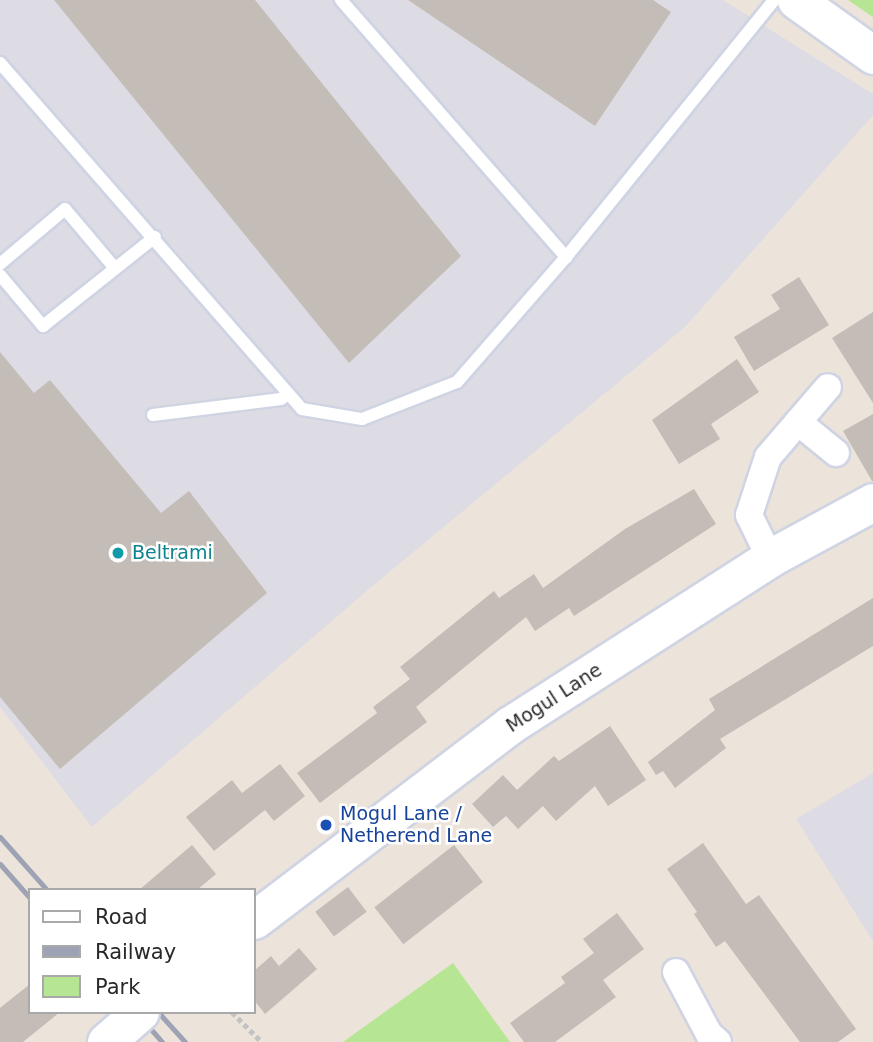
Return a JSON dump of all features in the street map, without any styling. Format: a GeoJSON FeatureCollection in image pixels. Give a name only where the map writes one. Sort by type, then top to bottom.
{"type":"FeatureCollection","features":[{"type":"Feature","properties":{"kind":"street"},"geometry":{"type":"LineString","coordinates":[[796,0],[873,55]]}},
{"type":"Feature","properties":{"kind":"street"},"geometry":{"type":"LineString","coordinates":[[770,558],[749,515],[768,457],[828,387]]}},
{"type":"Feature","properties":{"kind":"street"},"geometry":{"type":"LineString","coordinates":[[798,422],[836,453]]}},
{"type":"Feature","properties":{"kind":"street","name":"Mogul Lane"},"geometry":{"type":"LineString","coordinates":[[256,918],[510,725],[770,558],[873,502]]}},
{"type":"Feature","properties":{"kind":"street"},"geometry":{"type":"LineString","coordinates":[[676,972],[709,1039]]}},
{"type":"Feature","properties":{"kind":"street"},"geometry":{"type":"LineString","coordinates":[[106,1042],[138,1014]]}},
{"type":"Feature","properties":{"kind":"lane"},"geometry":{"type":"LineString","coordinates":[[341,0],[566,257]]}},
{"type":"Feature","properties":{"kind":"lane"},"geometry":{"type":"LineString","coordinates":[[0,63],[155,237],[302,409],[362,419],[457,382],[566,257],[775,0]]}},
{"type":"Feature","properties":{"kind":"lane"},"geometry":{"type":"LineString","coordinates":[[0,264],[65,209],[114,267]]}},
{"type":"Feature","properties":{"kind":"lane"},"geometry":{"type":"LineString","coordinates":[[0,275],[43,326],[155,237]]}},
{"type":"Feature","properties":{"kind":"lane"},"geometry":{"type":"LineString","coordinates":[[153,415],[281,399],[288,394]]}},
{"type":"Feature","properties":{"kind":"path"},"geometry":{"type":"LineString","coordinates":[[234,1014],[262,1042]]}},
{"type":"Feature","properties":{"kind":"shaded area"},"geometry":{"type":"Polygon","coordinates":[[[0,0],[723,0],[873,94],[873,115],[685,327],[370,588],[92,827],[0,707],[0,0]]]}},
{"type":"Feature","properties":{"kind":"shaded area"},"geometry":{"type":"Polygon","coordinates":[[[873,773],[873,941],[796,819],[873,773]]]}},
{"type":"Feature","properties":{"kind":"green space"},"geometry":{"type":"Polygon","coordinates":[[[848,0],[873,0],[873,17],[848,0]]]}},
{"type":"Feature","properties":{"kind":"green space"},"geometry":{"type":"Polygon","coordinates":[[[453,963],[510,1042],[343,1042],[453,963]]]}},
{"type":"Feature","properties":{"kind":"building"},"geometry":{"type":"Polygon","coordinates":[[[54,0],[255,0],[461,256],[349,363],[54,0]]]}},
{"type":"Feature","properties":{"kind":"building"},"geometry":{"type":"Polygon","coordinates":[[[408,0],[653,0],[671,12],[595,126],[408,0]]]}},
{"type":"Feature","properties":{"kind":"building"},"geometry":{"type":"Polygon","coordinates":[[[799,277],[829,325],[754,371],[734,337],[780,309],[771,295],[799,277]]]}},
{"type":"Feature","properties":{"kind":"building"},"geometry":{"type":"Polygon","coordinates":[[[873,312],[873,403],[832,338],[873,312]]]}},
{"type":"Feature","properties":{"kind":"building","name":"Beltrami"},"geometry":{"type":"Polygon","coordinates":[[[0,352],[34,393],[50,380],[161,513],[189,491],[267,593],[60,769],[0,697],[0,352]]]}},
{"type":"Feature","properties":{"kind":"building"},"geometry":{"type":"Polygon","coordinates":[[[737,359],[759,392],[711,424],[720,439],[679,464],[652,420],[737,359]]]}},
{"type":"Feature","properties":{"kind":"building"},"geometry":{"type":"Polygon","coordinates":[[[873,414],[873,481],[872,481],[843,431],[873,414]]]}},
{"type":"Feature","properties":{"kind":"building"},"geometry":{"type":"Polygon","coordinates":[[[694,489],[716,524],[574,616],[569,608],[535,631],[526,617],[416,707],[427,722],[320,803],[297,773],[377,713],[373,707],[410,679],[400,667],[494,591],[499,598],[534,574],[543,588],[625,529],[694,489]]]}},
{"type":"Feature","properties":{"kind":"building"},"geometry":{"type":"Polygon","coordinates":[[[873,598],[873,646],[720,739],[726,748],[675,788],[663,771],[656,775],[648,762],[715,710],[709,699],[873,598]]]}},
{"type":"Feature","properties":{"kind":"building"},"geometry":{"type":"Polygon","coordinates":[[[610,726],[646,780],[608,806],[595,786],[556,821],[543,806],[518,829],[506,816],[493,827],[472,804],[503,775],[517,790],[554,756],[559,761],[610,726]]]}},
{"type":"Feature","properties":{"kind":"building"},"geometry":{"type":"Polygon","coordinates":[[[280,764],[305,796],[274,821],[265,810],[214,851],[186,817],[232,780],[242,793],[280,764]]]}},
{"type":"Feature","properties":{"kind":"building"},"geometry":{"type":"Polygon","coordinates":[[[703,843],[746,904],[759,895],[856,1029],[838,1042],[800,1042],[725,941],[716,947],[694,914],[697,912],[667,869],[703,843]]]}},
{"type":"Feature","properties":{"kind":"building"},"geometry":{"type":"Polygon","coordinates":[[[192,845],[216,874],[199,888],[141,888],[192,845]]]}},
{"type":"Feature","properties":{"kind":"building"},"geometry":{"type":"Polygon","coordinates":[[[454,845],[483,882],[403,944],[374,907],[454,845]]]}},
{"type":"Feature","properties":{"kind":"building"},"geometry":{"type":"Polygon","coordinates":[[[348,887],[367,912],[334,936],[315,912],[348,887]]]}},
{"type":"Feature","properties":{"kind":"building"},"geometry":{"type":"Polygon","coordinates":[[[617,913],[644,949],[603,980],[616,997],[555,1042],[524,1042],[510,1023],[565,983],[561,977],[594,953],[583,939],[617,913]]]}},
{"type":"Feature","properties":{"kind":"building"},"geometry":{"type":"Polygon","coordinates":[[[299,948],[317,969],[265,1014],[256,1003],[256,969],[271,956],[279,966],[299,948]]]}},
{"type":"Feature","properties":{"kind":"building"},"geometry":{"type":"Polygon","coordinates":[[[28,986],[28,1014],[58,1014],[23,1042],[0,1042],[0,1008],[28,986]]]}},
{"type":"Feature","properties":{"kind":"railway"},"geometry":{"type":"LineString","coordinates":[[0,837],[45,888]]}},
{"type":"Feature","properties":{"kind":"railway"},"geometry":{"type":"LineString","coordinates":[[0,864],[28,896]]}},
{"type":"Feature","properties":{"kind":"railway"},"geometry":{"type":"LineString","coordinates":[[138,1014],[162,1042]]}},
{"type":"Feature","properties":{"kind":"railway"},"geometry":{"type":"LineString","coordinates":[[160,1014],[185,1042]]}},
{"type":"Feature","properties":{"kind":"place","name":"Beltrami"},"geometry":{"type":"Point","coordinates":[118,553]}},
{"type":"Feature","properties":{"kind":"place","name":"Mogul Lane / Netherend Lane"},"geometry":{"type":"Point","coordinates":[326,825]}}]}
